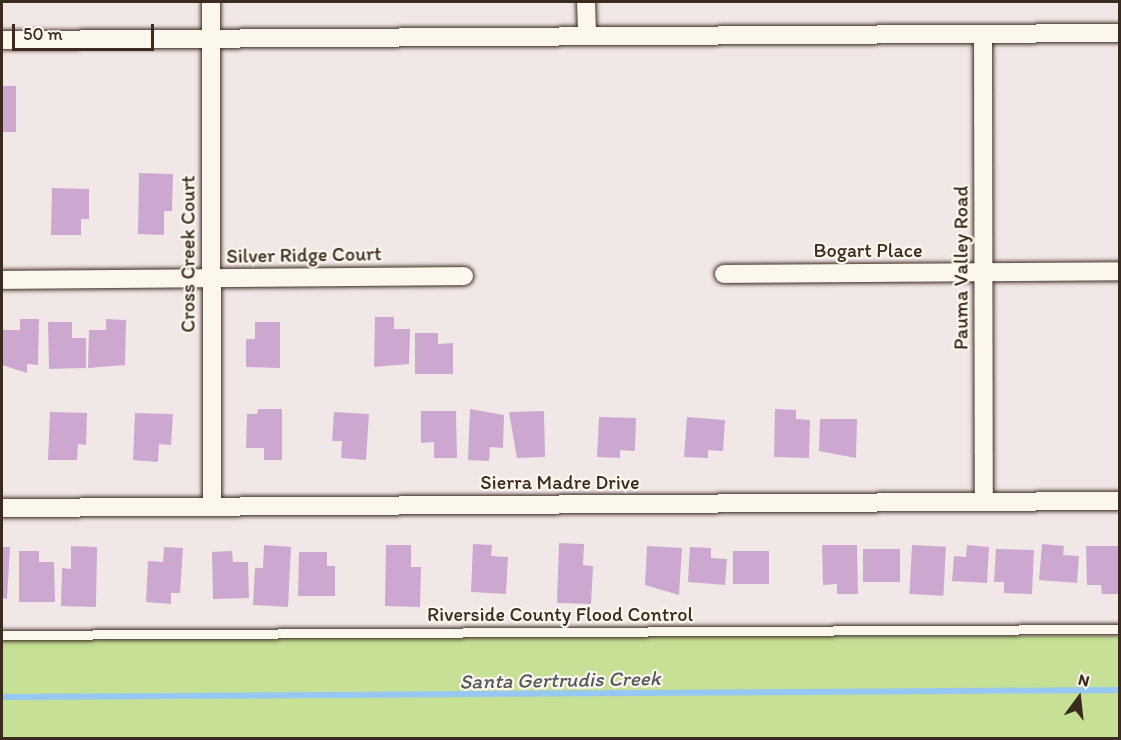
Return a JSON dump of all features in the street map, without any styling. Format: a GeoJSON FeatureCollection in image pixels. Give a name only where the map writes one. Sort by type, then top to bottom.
{"type":"FeatureCollection","features":[{"type":"Feature","properties":{"kind":"street","name":"Cross Creek Court"},"geometry":{"type":"LineString","coordinates":[[211,2],[212,506]]}},
{"type":"Feature","properties":{"kind":"street"},"geometry":{"type":"LineString","coordinates":[[586,2],[587,35]]}},
{"type":"Feature","properties":{"kind":"street"},"geometry":{"type":"LineString","coordinates":[[2,40],[1119,33]]}},
{"type":"Feature","properties":{"kind":"street","name":"Pauma Valley Road"},"geometry":{"type":"LineString","coordinates":[[984,34],[984,502]]}},
{"type":"Feature","properties":{"kind":"street","name":"Bogart Place"},"geometry":{"type":"LineString","coordinates":[[724,274],[1119,271]]}},
{"type":"Feature","properties":{"kind":"street","name":"Silver Ridge Court"},"geometry":{"type":"LineString","coordinates":[[2,280],[464,276]]}},
{"type":"Feature","properties":{"kind":"street","name":"Sierra Madre Drive"},"geometry":{"type":"LineString","coordinates":[[2,508],[1119,501]]}},
{"type":"Feature","properties":{"kind":"lane","name":"Riverside County Flood Control"},"geometry":{"type":"LineString","coordinates":[[2,635],[1119,629]]}},
{"type":"Feature","properties":{"kind":"green space"},"geometry":{"type":"Polygon","coordinates":[[[2,636],[1119,636],[1119,738],[2,738],[2,636]]]}},
{"type":"Feature","properties":{"kind":"building"},"geometry":{"type":"Polygon","coordinates":[[[2,86],[16,86],[16,132],[2,132],[2,86]]]}},
{"type":"Feature","properties":{"kind":"building"},"geometry":{"type":"Polygon","coordinates":[[[139,173],[173,174],[172,211],[164,211],[164,235],[138,234],[139,173]]]}},
{"type":"Feature","properties":{"kind":"building"},"geometry":{"type":"Polygon","coordinates":[[[52,188],[89,189],[89,219],[81,219],[81,235],[51,235],[52,188]]]}},
{"type":"Feature","properties":{"kind":"building"},"geometry":{"type":"Polygon","coordinates":[[[375,317],[394,317],[394,329],[410,329],[409,364],[374,367],[375,317]]]}},
{"type":"Feature","properties":{"kind":"building"},"geometry":{"type":"Polygon","coordinates":[[[20,319],[39,319],[38,365],[27,364],[27,373],[2,365],[3,330],[20,330],[20,319]]]}},
{"type":"Feature","properties":{"kind":"building"},"geometry":{"type":"Polygon","coordinates":[[[106,319],[126,320],[125,365],[88,368],[89,330],[106,330],[106,319]]]}},
{"type":"Feature","properties":{"kind":"building"},"geometry":{"type":"Polygon","coordinates":[[[48,322],[72,322],[72,338],[86,338],[86,368],[49,369],[48,322]]]}},
{"type":"Feature","properties":{"kind":"building"},"geometry":{"type":"Polygon","coordinates":[[[255,322],[280,322],[280,368],[246,367],[246,339],[255,339],[255,322]]]}},
{"type":"Feature","properties":{"kind":"building"},"geometry":{"type":"Polygon","coordinates":[[[415,333],[438,333],[438,344],[453,343],[453,374],[415,374],[415,333]]]}},
{"type":"Feature","properties":{"kind":"building"},"geometry":{"type":"Polygon","coordinates":[[[258,409],[282,409],[282,460],[264,460],[264,448],[246,448],[247,414],[257,414],[258,409]]]}},
{"type":"Feature","properties":{"kind":"building"},"geometry":{"type":"Polygon","coordinates":[[[470,409],[504,415],[503,448],[490,447],[489,461],[468,460],[470,409]]]}},
{"type":"Feature","properties":{"kind":"building"},"geometry":{"type":"Polygon","coordinates":[[[775,409],[796,410],[796,419],[810,420],[809,458],[774,457],[775,409]]]}},
{"type":"Feature","properties":{"kind":"building"},"geometry":{"type":"Polygon","coordinates":[[[421,411],[456,411],[457,458],[434,458],[434,442],[421,443],[421,411]]]}},
{"type":"Feature","properties":{"kind":"building"},"geometry":{"type":"Polygon","coordinates":[[[544,411],[545,457],[517,458],[509,412],[544,411]]]}},
{"type":"Feature","properties":{"kind":"building"},"geometry":{"type":"Polygon","coordinates":[[[50,412],[87,413],[86,445],[78,444],[77,460],[48,460],[50,412]]]}},
{"type":"Feature","properties":{"kind":"building"},"geometry":{"type":"Polygon","coordinates":[[[334,412],[369,414],[366,460],[341,458],[342,441],[332,441],[334,412]]]}},
{"type":"Feature","properties":{"kind":"building"},"geometry":{"type":"Polygon","coordinates":[[[135,413],[173,414],[171,445],[159,444],[158,462],[133,460],[135,413]]]}},
{"type":"Feature","properties":{"kind":"building"},"geometry":{"type":"Polygon","coordinates":[[[599,417],[636,418],[635,451],[620,450],[620,458],[597,457],[599,417]]]}},
{"type":"Feature","properties":{"kind":"building"},"geometry":{"type":"Polygon","coordinates":[[[687,417],[725,420],[723,451],[708,450],[708,458],[684,457],[687,417]]]}},
{"type":"Feature","properties":{"kind":"building"},"geometry":{"type":"Polygon","coordinates":[[[820,419],[857,419],[856,458],[819,451],[820,419]]]}},
{"type":"Feature","properties":{"kind":"building"},"geometry":{"type":"Polygon","coordinates":[[[559,543],[584,544],[583,565],[593,566],[591,604],[557,603],[559,543]]]}},
{"type":"Feature","properties":{"kind":"building"},"geometry":{"type":"Polygon","coordinates":[[[473,544],[492,545],[491,556],[508,557],[506,594],[471,592],[473,544]]]}},
{"type":"Feature","properties":{"kind":"building"},"geometry":{"type":"Polygon","coordinates":[[[1042,544],[1064,546],[1063,555],[1079,556],[1077,583],[1039,580],[1042,544]]]}},
{"type":"Feature","properties":{"kind":"building"},"geometry":{"type":"Polygon","coordinates":[[[264,545],[291,547],[288,607],[253,605],[255,568],[263,568],[264,545]]]}},
{"type":"Feature","properties":{"kind":"building"},"geometry":{"type":"Polygon","coordinates":[[[386,545],[411,545],[411,567],[421,567],[420,607],[385,606],[386,545]]]}},
{"type":"Feature","properties":{"kind":"building"},"geometry":{"type":"Polygon","coordinates":[[[822,545],[857,545],[858,594],[837,594],[837,584],[823,585],[822,545]]]}},
{"type":"Feature","properties":{"kind":"building"},"geometry":{"type":"Polygon","coordinates":[[[912,545],[946,547],[943,596],[909,594],[912,545]]]}},
{"type":"Feature","properties":{"kind":"building"},"geometry":{"type":"Polygon","coordinates":[[[967,545],[989,547],[987,583],[952,581],[954,556],[966,557],[967,545]]]}},
{"type":"Feature","properties":{"kind":"building"},"geometry":{"type":"Polygon","coordinates":[[[71,546],[97,547],[96,607],[61,606],[62,568],[71,569],[71,546]]]}},
{"type":"Feature","properties":{"kind":"building"},"geometry":{"type":"Polygon","coordinates":[[[647,546],[682,548],[679,595],[645,585],[647,546]]]}},
{"type":"Feature","properties":{"kind":"building"},"geometry":{"type":"Polygon","coordinates":[[[1086,546],[1120,546],[1120,594],[1102,594],[1101,585],[1087,585],[1086,546]]]}},
{"type":"Feature","properties":{"kind":"building"},"geometry":{"type":"Polygon","coordinates":[[[2,547],[10,547],[7,599],[2,598],[2,547]]]}},
{"type":"Feature","properties":{"kind":"building"},"geometry":{"type":"Polygon","coordinates":[[[164,547],[183,548],[180,593],[171,593],[171,604],[146,602],[148,561],[163,562],[164,547]]]}},
{"type":"Feature","properties":{"kind":"building"},"geometry":{"type":"Polygon","coordinates":[[[690,547],[711,548],[711,558],[727,559],[725,585],[688,582],[690,547]]]}},
{"type":"Feature","properties":{"kind":"building"},"geometry":{"type":"Polygon","coordinates":[[[863,549],[900,549],[900,582],[863,582],[863,549]]]}},
{"type":"Feature","properties":{"kind":"building"},"geometry":{"type":"Polygon","coordinates":[[[996,549],[1034,550],[1032,594],[1004,593],[1004,582],[994,582],[996,549]]]}},
{"type":"Feature","properties":{"kind":"building"},"geometry":{"type":"Polygon","coordinates":[[[19,551],[39,551],[39,562],[54,562],[55,602],[19,602],[19,551]]]}},
{"type":"Feature","properties":{"kind":"building"},"geometry":{"type":"Polygon","coordinates":[[[232,551],[233,562],[248,562],[249,598],[213,599],[212,552],[232,551]]]}},
{"type":"Feature","properties":{"kind":"building"},"geometry":{"type":"Polygon","coordinates":[[[733,551],[769,551],[769,584],[733,584],[733,551]]]}},
{"type":"Feature","properties":{"kind":"building"},"geometry":{"type":"Polygon","coordinates":[[[299,552],[327,552],[327,566],[335,566],[335,596],[298,596],[299,552]]]}},
{"type":"Feature","properties":{"kind":"waterway","name":"Santa Gertrudis Creek"},"geometry":{"type":"LineString","coordinates":[[2,697],[1120,690]]}}]}
